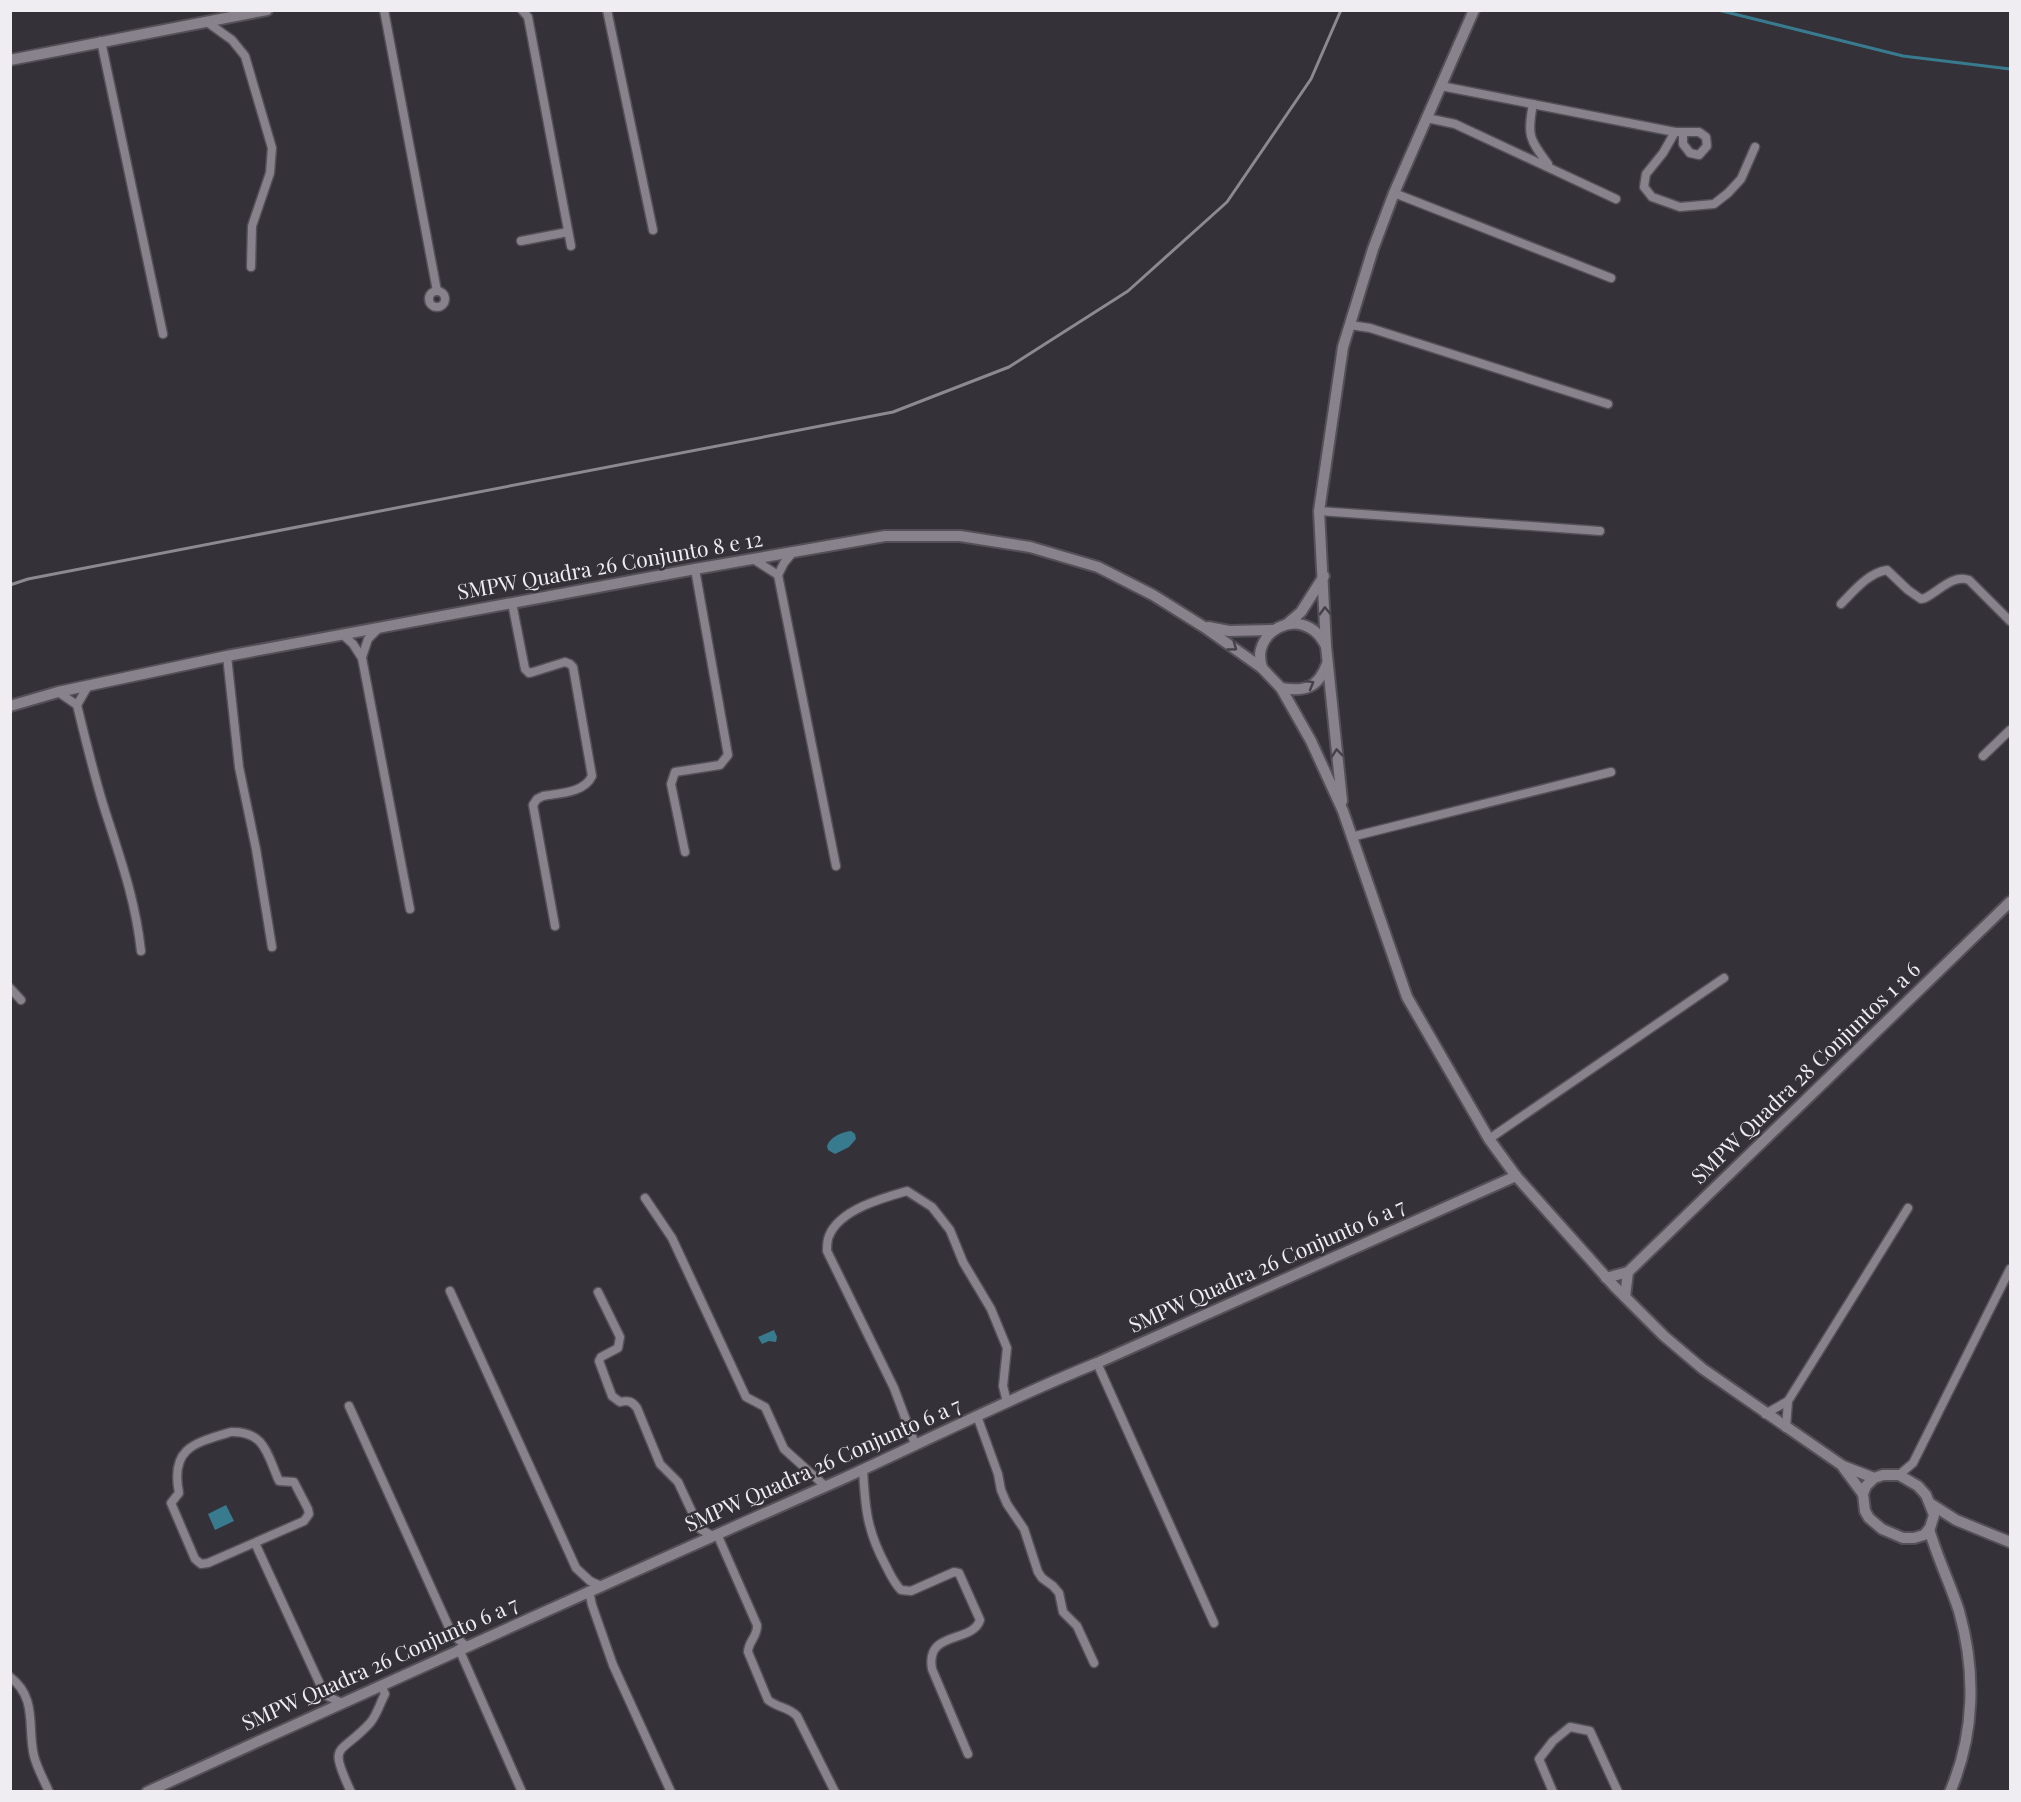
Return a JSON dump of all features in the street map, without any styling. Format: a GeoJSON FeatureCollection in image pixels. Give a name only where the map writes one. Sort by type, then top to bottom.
{"type":"FeatureCollection","features":[{"type":"Feature","properties":{"kind":"street"},"geometry":{"type":"LineString","coordinates":[[10,60],[267,10]]}},
{"type":"Feature","properties":{"kind":"street"},"geometry":{"type":"LineString","coordinates":[[384,10],[437,291]]}},
{"type":"Feature","properties":{"kind":"street"},"geometry":{"type":"LineString","coordinates":[[522,10],[528,17],[571,246]]}},
{"type":"Feature","properties":{"kind":"street"},"geometry":{"type":"LineString","coordinates":[[607,10],[654,230]]}},
{"type":"Feature","properties":{"kind":"street"},"geometry":{"type":"LineString","coordinates":[[1343,811],[1326,646],[1319,511],[1343,347],[1373,249],[1394,193],[1474,10]]}},
{"type":"Feature","properties":{"kind":"street"},"geometry":{"type":"LineString","coordinates":[[207,22],[232,40],[244,56],[272,148],[270,174],[252,226],[251,267]]}},
{"type":"Feature","properties":{"kind":"street"},"geometry":{"type":"LineString","coordinates":[[101,41],[163,334]]}},
{"type":"Feature","properties":{"kind":"street"},"geometry":{"type":"LineString","coordinates":[[1441,86],[1679,132],[1646,174],[1644,187],[1652,197],[1680,207],[1714,204],[1728,194],[1741,179],[1755,147]]}},
{"type":"Feature","properties":{"kind":"street"},"geometry":{"type":"LineString","coordinates":[[1533,104],[1529,127],[1533,143],[1549,166]]}},
{"type":"Feature","properties":{"kind":"street"},"geometry":{"type":"LineString","coordinates":[[1427,118],[1455,124],[1616,199]]}},
{"type":"Feature","properties":{"kind":"street"},"geometry":{"type":"LineString","coordinates":[[1394,193],[1611,278]]}},
{"type":"Feature","properties":{"kind":"street"},"geometry":{"type":"LineString","coordinates":[[521,241],[568,232]]}},
{"type":"Feature","properties":{"kind":"street"},"geometry":{"type":"LineString","coordinates":[[1350,325],[1370,328],[1608,404]]}},
{"type":"Feature","properties":{"kind":"street"},"geometry":{"type":"LineString","coordinates":[[1319,511],[1600,531]]}},
{"type":"Feature","properties":{"kind":"street","name":"SMPW Quadra 26 Conjunto 8 e 12"},"geometry":{"type":"LineString","coordinates":[[10,706],[58,692],[227,656],[885,536],[960,536],[1030,547],[1098,567],[1153,595],[1262,668]]}},
{"type":"Feature","properties":{"kind":"street"},"geometry":{"type":"LineString","coordinates":[[794,551],[778,575],[836,866]]}},
{"type":"Feature","properties":{"kind":"street"},"geometry":{"type":"LineString","coordinates":[[753,559],[778,575]]}},
{"type":"Feature","properties":{"kind":"street"},"geometry":{"type":"LineString","coordinates":[[685,852],[671,784],[672,776],[675,772],[720,765],[728,755],[695,569]]}},
{"type":"Feature","properties":{"kind":"street"},"geometry":{"type":"LineString","coordinates":[[1841,604],[1868,578],[1878,572],[1887,570],[1921,599],[1961,577],[1969,580],[2010,621]]}},
{"type":"Feature","properties":{"kind":"street"},"geometry":{"type":"LineString","coordinates":[[1324,576],[1301,612],[1287,624],[1274,630],[1264,641],[1260,654],[1262,668],[1281,688],[1311,741],[1343,811],[1407,998],[1489,1139],[1516,1176],[1606,1278],[1664,1336],[1703,1369],[1842,1467],[1874,1478]]}},
{"type":"Feature","properties":{"kind":"street"},"geometry":{"type":"LineString","coordinates":[[512,603],[525,669],[529,673],[565,662],[573,667],[592,776],[588,784],[582,788],[543,796],[537,799],[533,806],[555,926]]}},
{"type":"Feature","properties":{"kind":"street"},"geometry":{"type":"LineString","coordinates":[[1287,624],[1299,624],[1310,628],[1320,635],[1326,646]]}},
{"type":"Feature","properties":{"kind":"street","name":"SMPW Quadra 26 Conjunto 8 e 12"},"geometry":{"type":"LineString","coordinates":[[1204,627],[1229,631],[1274,630]]}},
{"type":"Feature","properties":{"kind":"street"},"geometry":{"type":"LineString","coordinates":[[362,658],[368,639],[378,629]]}},
{"type":"Feature","properties":{"kind":"street"},"geometry":{"type":"LineString","coordinates":[[343,635],[353,644],[362,658],[410,909]]}},
{"type":"Feature","properties":{"kind":"street"},"geometry":{"type":"LineString","coordinates":[[227,656],[239,767],[256,849],[272,947]]}},
{"type":"Feature","properties":{"kind":"street"},"geometry":{"type":"LineString","coordinates":[[1281,688],[1297,691],[1311,686],[1323,676],[1328,661]]}},
{"type":"Feature","properties":{"kind":"street"},"geometry":{"type":"LineString","coordinates":[[77,705],[88,686]]}},
{"type":"Feature","properties":{"kind":"street"},"geometry":{"type":"LineString","coordinates":[[58,692],[77,705],[99,789],[125,870],[137,918],[141,951]]}},
{"type":"Feature","properties":{"kind":"street"},"geometry":{"type":"LineString","coordinates":[[1983,756],[2010,730]]}},
{"type":"Feature","properties":{"kind":"street"},"geometry":{"type":"LineString","coordinates":[[1351,837],[1611,772]]}},
{"type":"Feature","properties":{"kind":"street","name":"SMPW Quadra 28 Conjuntos 1 a 6"},"geometry":{"type":"LineString","coordinates":[[1606,1278],[1628,1272],[2010,902]]}},
{"type":"Feature","properties":{"kind":"street"},"geometry":{"type":"LineString","coordinates":[[1489,1139],[1724,978]]}},
{"type":"Feature","properties":{"kind":"street"},"geometry":{"type":"LineString","coordinates":[[10,988],[21,1000]]}},
{"type":"Feature","properties":{"kind":"street","name":"SMPW Quadra 26 Conjunto 6 a 7"},"geometry":{"type":"LineString","coordinates":[[147,1791],[1007,1402],[1516,1176]]}},
{"type":"Feature","properties":{"kind":"street"},"geometry":{"type":"LineString","coordinates":[[915,1444],[894,1388],[827,1251],[828,1237],[837,1222],[874,1200],[907,1191],[932,1207],[950,1230],[963,1262],[991,1309],[1007,1348],[1003,1386],[1007,1402]]}},
{"type":"Feature","properties":{"kind":"street"},"geometry":{"type":"LineString","coordinates":[[645,1198],[672,1238],[746,1397],[765,1407],[784,1449],[825,1486]]}},
{"type":"Feature","properties":{"kind":"street"},"geometry":{"type":"LineString","coordinates":[[1786,1428],[1788,1401],[1908,1208]]}},
{"type":"Feature","properties":{"kind":"street"},"geometry":{"type":"LineString","coordinates":[[1899,1475],[1913,1463],[2010,1269]]}},
{"type":"Feature","properties":{"kind":"street"},"geometry":{"type":"LineString","coordinates":[[1625,1297],[1628,1272]]}},
{"type":"Feature","properties":{"kind":"street"},"geometry":{"type":"LineString","coordinates":[[450,1291],[576,1568],[590,1581],[600,1586]]}},
{"type":"Feature","properties":{"kind":"street"},"geometry":{"type":"LineString","coordinates":[[598,1292],[620,1337],[618,1348],[599,1361],[612,1396],[620,1402],[627,1400],[633,1402],[637,1408],[660,1464],[678,1482],[700,1529],[697,1543]]}},
{"type":"Feature","properties":{"kind":"street"},"geometry":{"type":"LineString","coordinates":[[1097,1363],[1214,1623]]}},
{"type":"Feature","properties":{"kind":"street"},"geometry":{"type":"LineString","coordinates":[[1765,1414],[1788,1401]]}},
{"type":"Feature","properties":{"kind":"street"},"geometry":{"type":"LineString","coordinates":[[349,1406],[522,1791]]}},
{"type":"Feature","properties":{"kind":"street"},"geometry":{"type":"LineString","coordinates":[[977,1416],[998,1473],[1001,1490],[1007,1504],[1024,1529],[1038,1572],[1059,1593],[1063,1612],[1077,1626],[1094,1663]]}},
{"type":"Feature","properties":{"kind":"street"},"geometry":{"type":"LineString","coordinates":[[231,1432],[252,1434],[261,1440],[279,1481],[294,1482],[308,1509],[308,1518],[255,1543],[208,1563],[201,1564],[195,1559],[171,1503],[179,1493],[176,1469],[185,1452],[193,1444],[231,1432]]}},
{"type":"Feature","properties":{"kind":"street"},"geometry":{"type":"LineString","coordinates":[[1913,1463],[1914,1483]]}},
{"type":"Feature","properties":{"kind":"street"},"geometry":{"type":"LineString","coordinates":[[1842,1467],[1863,1494]]}},
{"type":"Feature","properties":{"kind":"street"},"geometry":{"type":"LineString","coordinates":[[863,1469],[866,1517],[883,1560],[897,1586],[901,1590],[911,1591],[954,1572],[959,1573],[980,1620],[975,1628],[938,1645],[931,1657],[932,1669],[968,1754]]}},
{"type":"Feature","properties":{"kind":"street"},"geometry":{"type":"LineString","coordinates":[[1899,1475],[1914,1483],[1931,1504],[1934,1515],[1931,1526],[1924,1535],[1903,1538],[1893,1535],[1875,1524],[1865,1510],[1863,1494],[1866,1486],[1874,1478],[1899,1475]]}},
{"type":"Feature","properties":{"kind":"street"},"geometry":{"type":"LineString","coordinates":[[1931,1504],[1956,1520],[2010,1542]]}},
{"type":"Feature","properties":{"kind":"street"},"geometry":{"type":"LineString","coordinates":[[1931,1526],[1956,1520]]}},
{"type":"Feature","properties":{"kind":"street"},"geometry":{"type":"LineString","coordinates":[[1931,1526],[1937,1557],[1958,1610],[1970,1671],[1969,1721],[1962,1760],[1953,1788]]}},
{"type":"Feature","properties":{"kind":"street"},"geometry":{"type":"LineString","coordinates":[[700,1529],[715,1535],[757,1625],[757,1632],[748,1652],[768,1700],[774,1705],[789,1708],[797,1716],[835,1791]]}},
{"type":"Feature","properties":{"kind":"street"},"geometry":{"type":"LineString","coordinates":[[1914,1538],[1937,1557]]}},
{"type":"Feature","properties":{"kind":"street"},"geometry":{"type":"LineString","coordinates":[[255,1543],[325,1695],[322,1712]]}},
{"type":"Feature","properties":{"kind":"street"},"geometry":{"type":"LineString","coordinates":[[589,1591],[613,1665],[671,1791]]}},
{"type":"Feature","properties":{"kind":"street"},"geometry":{"type":"LineString","coordinates":[[452,1634],[459,1649]]}},
{"type":"Feature","properties":{"kind":"street"},"geometry":{"type":"LineString","coordinates":[[10,1677],[21,1688],[29,1705],[32,1716],[34,1755],[50,1791]]}},
{"type":"Feature","properties":{"kind":"street"},"geometry":{"type":"LineString","coordinates":[[351,1791],[340,1768],[338,1754],[342,1746],[372,1720],[385,1694],[381,1685]]}},
{"type":"Feature","properties":{"kind":"street"},"geometry":{"type":"LineString","coordinates":[[325,1695],[342,1703]]}},
{"type":"Feature","properties":{"kind":"street"},"geometry":{"type":"LineString","coordinates":[[1553,1791],[1539,1759],[1553,1741],[1570,1727],[1590,1731],[1618,1791]]}},
{"type":"Feature","properties":{"kind":"water"},"geometry":{"type":"Polygon","coordinates":[[[851,1131],[855,1134],[856,1139],[849,1147],[835,1154],[828,1150],[827,1146],[834,1138],[851,1131]]]}},
{"type":"Feature","properties":{"kind":"water"},"geometry":{"type":"Polygon","coordinates":[[[774,1330],[777,1337],[776,1342],[769,1341],[762,1344],[758,1337],[774,1330]]]}},
{"type":"Feature","properties":{"kind":"water"},"geometry":{"type":"Polygon","coordinates":[[[226,1505],[234,1521],[215,1530],[208,1514],[226,1505]]]}},
{"type":"Feature","properties":{"kind":"waterway"},"geometry":{"type":"LineString","coordinates":[[1718,10],[1903,56],[2010,69]]}},
{"type":"Feature","properties":{"kind":"railway"},"geometry":{"type":"LineString","coordinates":[[10,585],[28,579],[893,412],[1009,367],[1128,291],[1227,202],[1311,79],[1341,10]]}}]}
